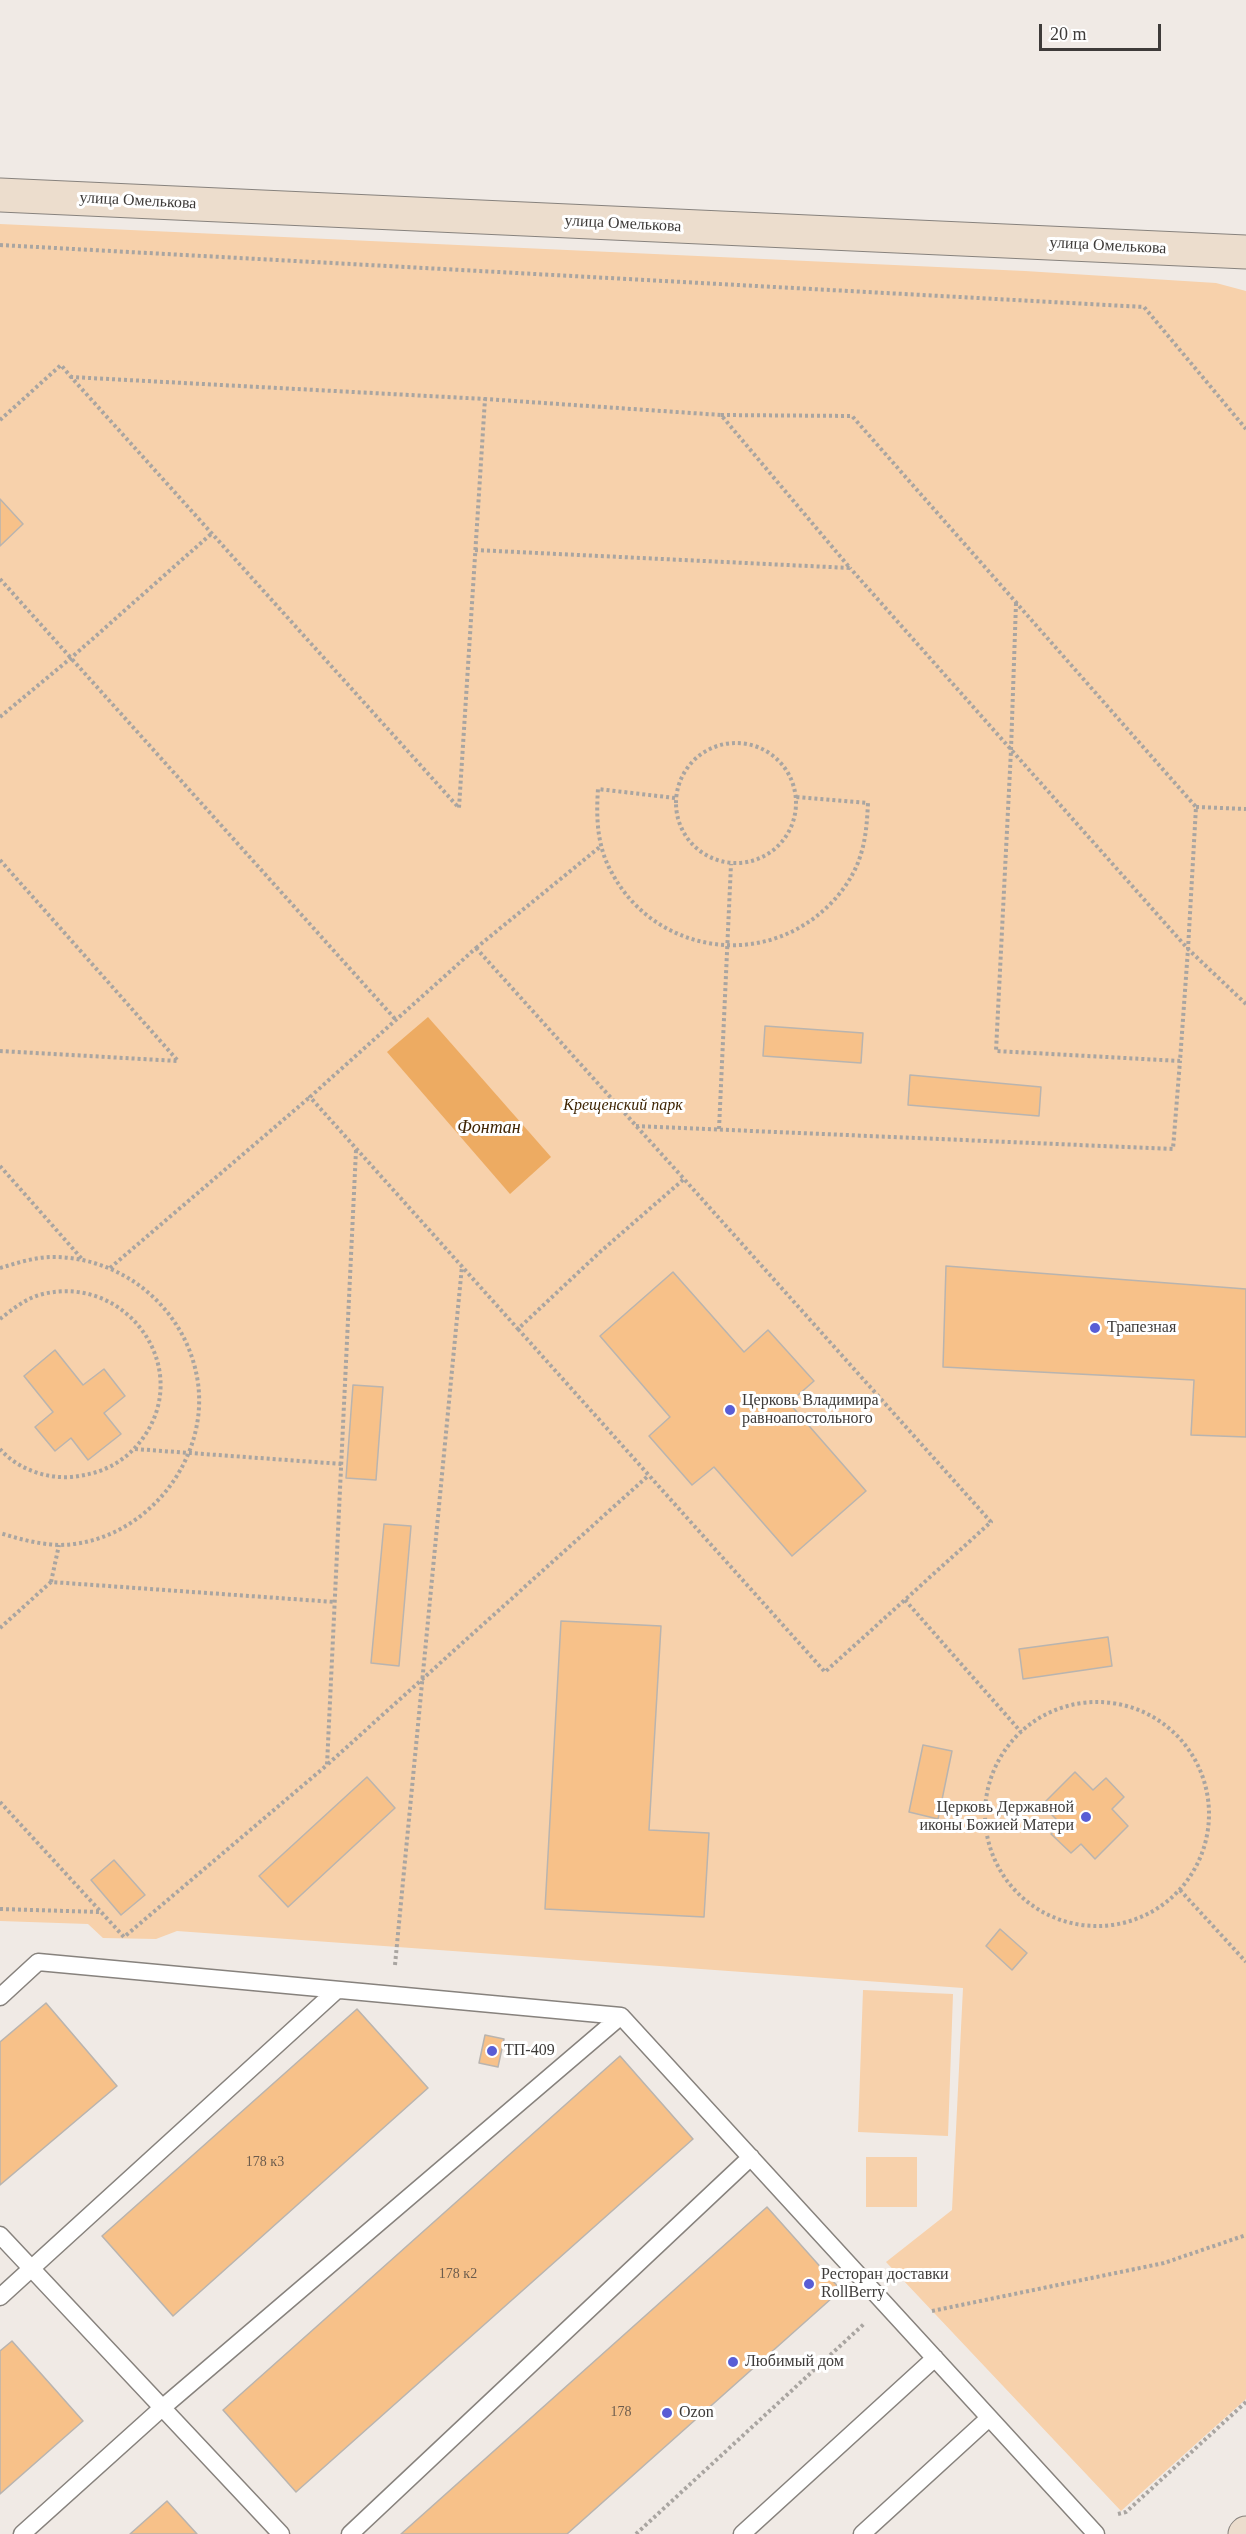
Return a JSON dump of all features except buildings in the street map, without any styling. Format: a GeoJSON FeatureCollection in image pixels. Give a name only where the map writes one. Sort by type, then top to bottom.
{"type":"FeatureCollection","features":[{"type":"Feature","properties":{"kind":"street","name":"улица Омелькова"},"geometry":{"type":"LineString","coordinates":[[0,195],[1246,252]]}},
{"type":"Feature","properties":{"kind":"lane"},"geometry":{"type":"LineString","coordinates":[[0,1997],[38,1962],[621,2016],[1092,2529]]}},
{"type":"Feature","properties":{"kind":"lane"},"geometry":{"type":"LineString","coordinates":[[0,2297],[337,1989]]}},
{"type":"Feature","properties":{"kind":"lane"},"geometry":{"type":"LineString","coordinates":[[22,2534],[162,2408],[621,2016]]}},
{"type":"Feature","properties":{"kind":"lane"},"geometry":{"type":"LineString","coordinates":[[350,2534],[751,2157]]}},
{"type":"Feature","properties":{"kind":"lane"},"geometry":{"type":"LineString","coordinates":[[0,2235],[281,2534]]}},
{"type":"Feature","properties":{"kind":"lane"},"geometry":{"type":"LineString","coordinates":[[742,2534],[935,2358]]}},
{"type":"Feature","properties":{"kind":"lane"},"geometry":{"type":"LineString","coordinates":[[862,2534],[989,2418]]}},
{"type":"Feature","properties":{"kind":"path"},"geometry":{"type":"LineString","coordinates":[[0,245],[1144,307],[1246,429]]}},
{"type":"Feature","properties":{"kind":"path"},"geometry":{"type":"LineString","coordinates":[[0,420],[61,365],[459,808],[485,399]]}},
{"type":"Feature","properties":{"kind":"path"},"geometry":{"type":"LineString","coordinates":[[71,377],[485,399],[721,415],[852,416],[1196,807],[1173,1149],[636,1126]]}},
{"type":"Feature","properties":{"kind":"path"},"geometry":{"type":"LineString","coordinates":[[721,415],[850,568],[1188,949],[1246,1004]]}},
{"type":"Feature","properties":{"kind":"path"},"geometry":{"type":"LineString","coordinates":[[0,717],[71,658],[211,534]]}},
{"type":"Feature","properties":{"kind":"path"},"geometry":{"type":"LineString","coordinates":[[475,550],[850,568]]}},
{"type":"Feature","properties":{"kind":"path"},"geometry":{"type":"LineString","coordinates":[[0,579],[396,1020]]}},
{"type":"Feature","properties":{"kind":"path"},"geometry":{"type":"LineString","coordinates":[[1016,602],[996,1051],[1180,1061]]}},
{"type":"Feature","properties":{"kind":"path"},"geometry":{"type":"LineString","coordinates":[[741,742],[759,747],[776,756],[788,771],[796,797],[792,826],[782,843],[750,862],[731,864],[712,859],[697,849],[685,834],[677,817],[675,798],[680,780],[690,763],[704,751],[722,744],[741,742]]}},
{"type":"Feature","properties":{"kind":"path"},"geometry":{"type":"LineString","coordinates":[[675,798],[598,789],[596,817],[601,845],[611,872],[627,896],[647,916],[670,932],[697,942],[727,946],[754,945],[781,938],[806,925],[829,907],[846,884],[859,859],[866,832],[868,803],[796,797]]}},
{"type":"Feature","properties":{"kind":"path"},"geometry":{"type":"LineString","coordinates":[[1196,807],[1246,809]]}},
{"type":"Feature","properties":{"kind":"path"},"geometry":{"type":"LineString","coordinates":[[110,1268],[310,1097],[476,948],[601,845]]}},
{"type":"Feature","properties":{"kind":"path"},"geometry":{"type":"LineString","coordinates":[[0,860],[178,1061],[0,1051]]}},
{"type":"Feature","properties":{"kind":"path"},"geometry":{"type":"LineString","coordinates":[[719,1129],[731,864]]}},
{"type":"Feature","properties":{"kind":"path"},"geometry":{"type":"LineString","coordinates":[[310,1097],[825,1672],[991,1522],[476,948]]}},
{"type":"Feature","properties":{"kind":"path"},"geometry":{"type":"LineString","coordinates":[[327,1765],[356,1149]]}},
{"type":"Feature","properties":{"kind":"path"},"geometry":{"type":"LineString","coordinates":[[0,1166],[82,1259]]}},
{"type":"Feature","properties":{"kind":"path"},"geometry":{"type":"LineString","coordinates":[[518,1329],[684,1179]]}},
{"type":"Feature","properties":{"kind":"path"},"geometry":{"type":"LineString","coordinates":[[0,1268],[22,1261],[52,1257],[82,1259],[110,1268],[137,1282],[159,1302],[178,1326],[190,1353],[198,1383],[199,1412],[182,1470],[164,1495],[142,1515],[117,1531],[88,1541],[59,1545],[29,1542],[0,1533]]}},
{"type":"Feature","properties":{"kind":"path"},"geometry":{"type":"LineString","coordinates":[[392,1995],[462,1266]]}},
{"type":"Feature","properties":{"kind":"path"},"geometry":{"type":"LineString","coordinates":[[0,1319],[19,1304],[41,1294],[65,1290],[90,1293],[112,1302],[132,1317],[147,1336],[157,1358],[160,1382],[158,1407],[149,1430],[135,1449],[116,1465],[93,1474],[69,1478],[44,1475],[22,1466],[0,1449]]}},
{"type":"Feature","properties":{"kind":"path"},"geometry":{"type":"LineString","coordinates":[[135,1449],[342,1464]]}},
{"type":"Feature","properties":{"kind":"path"},"geometry":{"type":"LineString","coordinates":[[0,1802],[124,1937],[327,1765],[649,1475]]}},
{"type":"Feature","properties":{"kind":"path"},"geometry":{"type":"LineString","coordinates":[[0,1628],[51,1581],[59,1545]]}},
{"type":"Feature","properties":{"kind":"path"},"geometry":{"type":"LineString","coordinates":[[51,1581],[335,1602]]}},
{"type":"Feature","properties":{"kind":"path"},"geometry":{"type":"LineString","coordinates":[[905,1600],[1021,1732]]}},
{"type":"Feature","properties":{"kind":"path"},"geometry":{"type":"LineString","coordinates":[[1085,1702],[1112,1702],[1138,1709],[1162,1722],[1182,1740],[1198,1763],[1207,1788],[1210,1816],[1206,1842],[1200,1859],[1180,1890],[1160,1907],[1136,1920],[1110,1926],[1083,1925],[1056,1918],[1032,1905],[1013,1887],[997,1865],[988,1839],[985,1812],[989,1785],[999,1760],[1014,1738],[1035,1720],[1059,1708],[1085,1702]]}},
{"type":"Feature","properties":{"kind":"path"},"geometry":{"type":"LineString","coordinates":[[1180,1890],[1246,1962]]}},
{"type":"Feature","properties":{"kind":"path"},"geometry":{"type":"LineString","coordinates":[[0,1909],[101,1912]]}},
{"type":"Feature","properties":{"kind":"path"},"geometry":{"type":"LineString","coordinates":[[898,2318],[1164,2263],[1246,2235]]}},
{"type":"Feature","properties":{"kind":"path"},"geometry":{"type":"LineString","coordinates":[[636,2534],[886,2304]]}},
{"type":"Feature","properties":{"kind":"path"},"geometry":{"type":"LineString","coordinates":[[1092,2529],[1126,2511],[1246,2402]]}},
{"type":"Feature","properties":{"kind":"green space","name":"Крещенский парк"},"geometry":{"type":"Polygon","coordinates":[[[0,224],[1025,271],[1216,283],[1246,291],[1246,2399],[1121,2511],[886,2262],[952,2210],[963,1988],[177,1931],[156,1939],[103,1938],[88,1924],[0,1921],[0,224]]]}},
{"type":"Feature","properties":{"kind":"green space"},"geometry":{"type":"Polygon","coordinates":[[[863,1990],[953,1994],[948,2136],[858,2132],[863,1990]]]}},
{"type":"Feature","properties":{"kind":"green space"},"geometry":{"type":"Polygon","coordinates":[[[866,2157],[917,2157],[917,2207],[866,2207],[866,2157]]]}},
{"type":"Feature","properties":{"kind":"water","name":"Фонтан"},"geometry":{"type":"Polygon","coordinates":[[[428,1017],[551,1157],[510,1194],[387,1052],[428,1017]]]}},
{"type":"Feature","properties":{"kind":"place","name":"Трапезная"},"geometry":{"type":"Point","coordinates":[1095,1328]}},
{"type":"Feature","properties":{"kind":"place","name":"Церковь Владимира равноапостольного"},"geometry":{"type":"Point","coordinates":[730,1410]}},
{"type":"Feature","properties":{"kind":"place","name":"Церковь Державной иконы Божией Матери"},"geometry":{"type":"Point","coordinates":[1086,1817]}},
{"type":"Feature","properties":{"kind":"place","name":"ТП-409"},"geometry":{"type":"Point","coordinates":[492,2051]}},
{"type":"Feature","properties":{"kind":"place","name":"Ресторан доставки RollBerry"},"geometry":{"type":"Point","coordinates":[809,2284]}},
{"type":"Feature","properties":{"kind":"place","name":"Любимый дом"},"geometry":{"type":"Point","coordinates":[733,2362]}},
{"type":"Feature","properties":{"kind":"place","name":"Ozon"},"geometry":{"type":"Point","coordinates":[667,2413]}}]}
